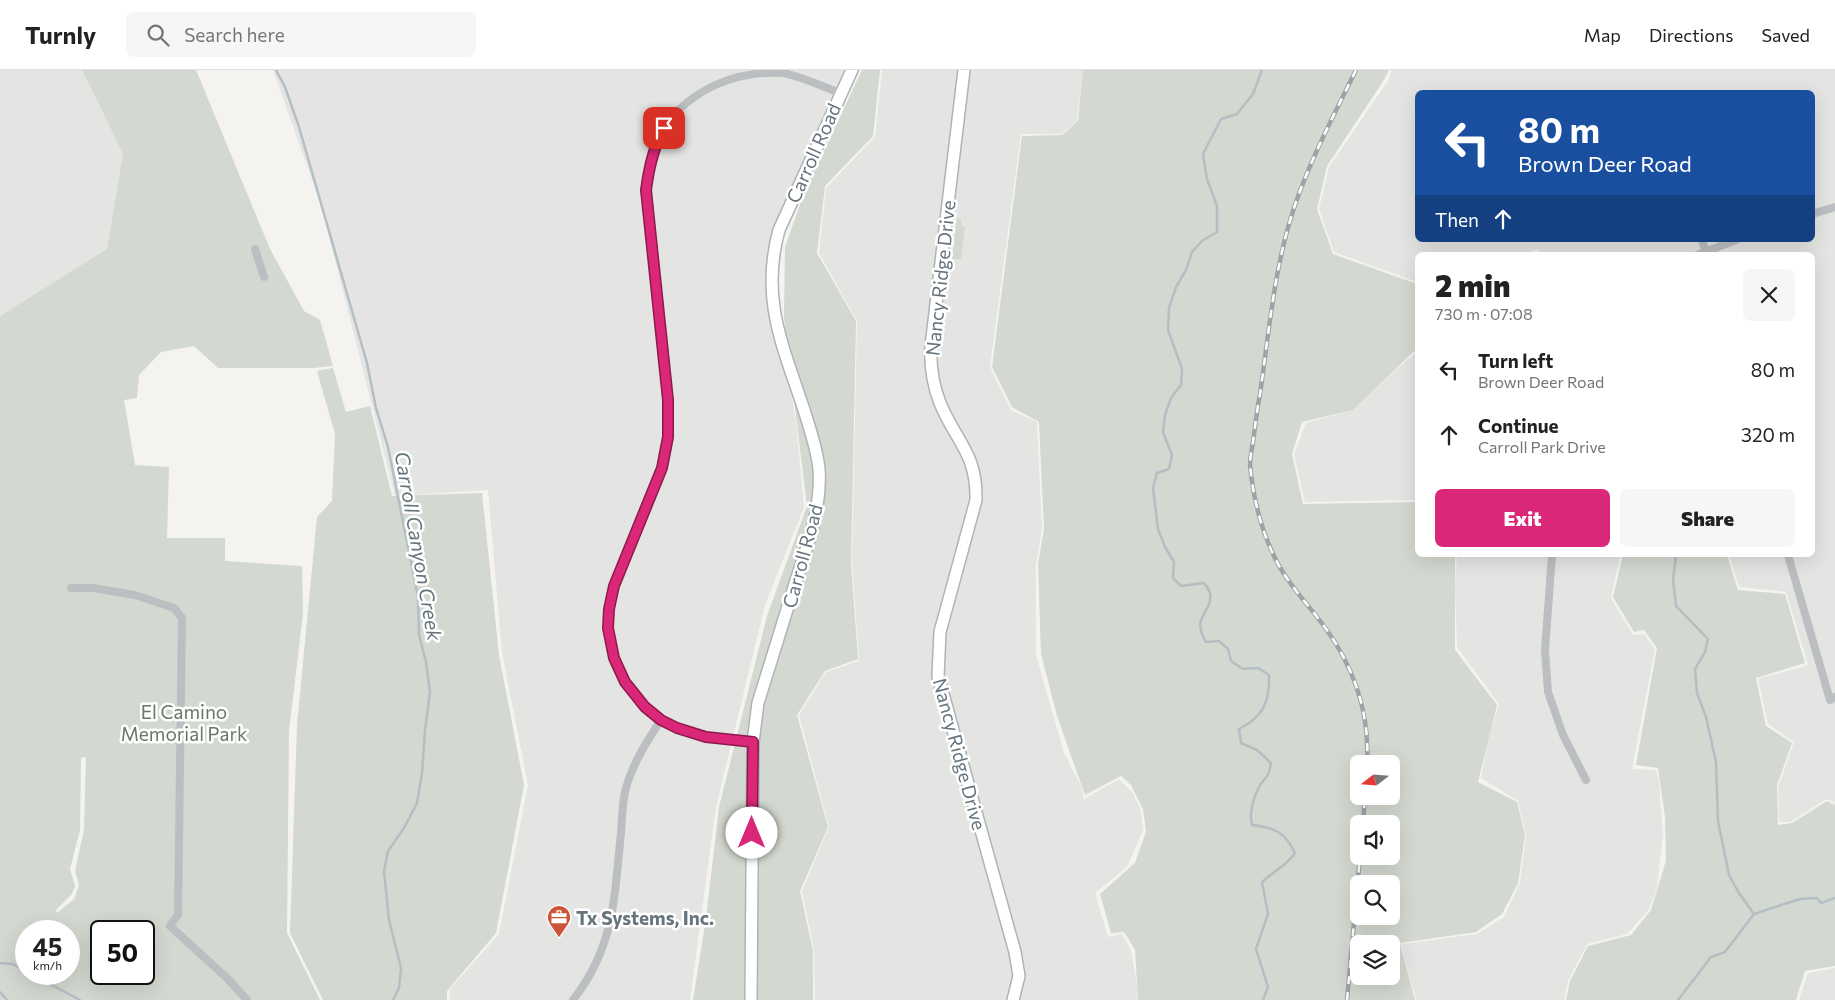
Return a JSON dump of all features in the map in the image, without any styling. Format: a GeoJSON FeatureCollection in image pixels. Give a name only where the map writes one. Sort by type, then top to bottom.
{"type":"FeatureCollection","features":[{"type":"Feature","properties":{"kind":"main road","name":"Carroll Road"},"geometry":{"type":"LineString","coordinates":[[751,1000],[753,742],[758,703],[813,526],[819,481],[814,441],[778,333],[772,303],[771,277],[775,244],[779,230],[852,70]]}},
{"type":"Feature","properties":{"kind":"main road","name":"Nancy Ridge Drive"},"geometry":{"type":"LineString","coordinates":[[964,70],[930,346],[930,363],[940,404],[970,457],[976,484],[976,500],[940,632],[938,676],[1015,952],[1019,976],[1013,1000]]}},
{"type":"Feature","properties":{"kind":"street"},"geometry":{"type":"LineString","coordinates":[[753,742],[706,737],[677,728],[661,720],[645,707],[625,682],[614,658],[608,628],[609,609],[614,586],[662,468],[668,437],[669,408],[646,190],[650,163],[658,140],[671,116],[704,88],[716,82],[750,72],[784,73],[840,93]]}},
{"type":"Feature","properties":{"kind":"street"},"geometry":{"type":"LineString","coordinates":[[1815,213],[1835,207]]}},
{"type":"Feature","properties":{"kind":"street"},"geometry":{"type":"LineString","coordinates":[[1708,252],[1731,242]]}},
{"type":"Feature","properties":{"kind":"street"},"geometry":{"type":"LineString","coordinates":[[255,249],[264,277]]}},
{"type":"Feature","properties":{"kind":"street"},"geometry":{"type":"LineString","coordinates":[[1552,557],[1545,650],[1548,692],[1563,735],[1586,780]]}},
{"type":"Feature","properties":{"kind":"street"},"geometry":{"type":"LineString","coordinates":[[1789,557],[1833,699]]}},
{"type":"Feature","properties":{"kind":"street"},"geometry":{"type":"LineString","coordinates":[[71,588],[93,588],[135,595],[174,608],[182,618],[178,915],[170,926],[228,979],[247,1000]]}},
{"type":"Feature","properties":{"kind":"street"},"geometry":{"type":"LineString","coordinates":[[573,1000],[593,972],[604,945],[612,917],[625,790],[633,767],[661,720]]}},
{"type":"Feature","properties":{"kind":"shaded area"},"geometry":{"type":"Polygon","coordinates":[[[0,70],[82,70],[123,154],[107,250],[0,316],[0,70]]]}},
{"type":"Feature","properties":{"kind":"shaded area"},"geometry":{"type":"Polygon","coordinates":[[[273,70],[853,70],[768,255],[796,422],[804,507],[765,605],[716,807],[690,1000],[450,1000],[449,990],[499,934],[528,785],[502,653],[488,490],[395,496],[321,205],[273,70]]]}},
{"type":"Feature","properties":{"kind":"shaded area"},"geometry":{"type":"Polygon","coordinates":[[[882,70],[1083,70],[1077,121],[1061,134],[1021,134],[990,367],[1011,410],[1037,422],[1042,528],[1036,565],[1036,655],[1064,753],[1081,786],[1084,799],[1119,779],[1133,793],[1141,811],[1143,830],[1127,867],[1095,893],[1108,937],[1122,934],[1131,950],[1137,986],[1137,1000],[815,1000],[814,950],[802,891],[829,827],[799,715],[826,672],[859,661],[852,559],[857,321],[819,253],[826,188],[875,137],[882,70]]]}},
{"type":"Feature","properties":{"kind":"shaded area"},"geometry":{"type":"Polygon","coordinates":[[[1392,70],[1835,70],[1835,803],[1827,799],[1790,822],[1779,822],[1778,787],[1794,742],[1768,724],[1758,679],[1808,665],[1786,592],[1739,587],[1730,557],[1815,557],[1815,252],[1539,252],[1538,249],[1529,252],[1415,252],[1415,281],[1334,252],[1319,209],[1329,167],[1387,82],[1392,70]]]}},
{"type":"Feature","properties":{"kind":"shaded area"},"geometry":{"type":"Polygon","coordinates":[[[1415,354],[1415,500],[1305,502],[1294,454],[1306,423],[1353,410],[1415,354]]]}},
{"type":"Feature","properties":{"kind":"shaded area"},"geometry":{"type":"Polygon","coordinates":[[[1457,557],[1620,557],[1611,598],[1633,635],[1644,634],[1655,649],[1632,769],[1656,770],[1659,781],[1663,834],[1657,889],[1648,911],[1627,934],[1587,944],[1568,981],[1564,1000],[1416,1000],[1401,944],[1477,934],[1504,917],[1520,882],[1526,836],[1518,801],[1481,778],[1489,736],[1499,704],[1457,647],[1455,585],[1457,557]]]}},
{"type":"Feature","properties":{"kind":"shaded area"},"geometry":{"type":"Polygon","coordinates":[[[1835,968],[1835,1000],[1799,1000],[1808,973],[1835,968]]]}},
{"type":"Feature","properties":{"kind":"green space","name":"El Camino Memorial Park"},"geometry":{"type":"Polygon","coordinates":[[[82,70],[196,70],[270,249],[304,311],[320,320],[333,366],[313,368],[218,368],[194,346],[161,352],[139,375],[137,398],[124,400],[135,465],[169,467],[167,538],[225,538],[225,561],[302,566],[303,614],[289,731],[287,933],[320,1000],[0,1000],[0,316],[107,249],[123,154],[82,70]],[[86,757],[81,758],[80,830],[70,869],[75,886],[72,894],[56,910],[57,913],[74,899],[79,885],[75,871],[84,829],[86,757]]]}},
{"type":"Feature","properties":{"kind":"green space"},"geometry":{"type":"Polygon","coordinates":[[[862,70],[880,70],[873,136],[825,186],[817,253],[856,321],[851,563],[858,659],[825,671],[797,715],[828,827],[800,891],[813,951],[813,1000],[693,1000],[706,918],[719,807],[767,616],[807,506],[784,318],[785,247],[804,193],[862,70]]]}},
{"type":"Feature","properties":{"kind":"green space"},"geometry":{"type":"Polygon","coordinates":[[[1083,70],[1389,70],[1327,166],[1317,209],[1333,254],[1415,283],[1415,351],[1353,410],[1302,422],[1292,454],[1303,504],[1415,502],[1415,557],[1455,557],[1455,650],[1497,705],[1478,782],[1517,802],[1525,835],[1518,883],[1502,914],[1476,932],[1400,943],[1415,1000],[1138,1000],[1135,950],[1124,932],[1111,933],[1100,894],[1135,863],[1146,832],[1143,809],[1131,785],[1121,776],[1085,795],[1057,716],[1041,654],[1038,564],[1044,529],[1039,422],[1012,407],[992,367],[1022,136],[1062,135],[1078,121],[1083,70]]]}},
{"type":"Feature","properties":{"kind":"green space"},"geometry":{"type":"Polygon","coordinates":[[[957,219],[961,219],[961,225],[965,227],[961,259],[952,259],[957,219]]]}},
{"type":"Feature","properties":{"kind":"green space"},"geometry":{"type":"Polygon","coordinates":[[[333,368],[346,412],[370,406],[392,496],[482,493],[499,655],[524,785],[496,933],[447,991],[447,1000],[323,1000],[290,933],[297,725],[317,517],[332,501],[335,434],[317,371],[333,368]]]}},
{"type":"Feature","properties":{"kind":"green space"},"geometry":{"type":"Polygon","coordinates":[[[1623,557],[1728,557],[1738,590],[1785,594],[1805,663],[1756,678],[1766,726],[1792,743],[1777,785],[1778,825],[1792,823],[1827,801],[1835,805],[1835,966],[1805,971],[1796,1000],[1566,1000],[1570,981],[1588,946],[1631,935],[1651,910],[1666,861],[1665,817],[1658,768],[1636,765],[1657,648],[1644,630],[1634,632],[1613,597],[1623,557]]]}},
{"type":"Feature","properties":{"kind":"waterway","name":"Carroll Canyon Creek"},"geometry":{"type":"LineString","coordinates":[[276,70],[285,87],[299,127],[367,363],[376,408],[388,447],[418,597],[419,635],[426,662],[430,692],[417,803],[404,828],[388,851],[384,871],[389,920],[401,968],[399,988],[393,1000]]}},
{"type":"Feature","properties":{"kind":"waterway"},"geometry":{"type":"LineString","coordinates":[[1262,70],[1253,94],[1237,114],[1221,119],[1203,154],[1207,179],[1217,206],[1217,232],[1202,241],[1192,252],[1186,270],[1176,287],[1169,308],[1168,330],[1182,369],[1181,385],[1171,398],[1165,415],[1163,432],[1172,455],[1169,469],[1157,473],[1153,488],[1158,529],[1165,547],[1174,562],[1173,578],[1181,586],[1204,583],[1210,593],[1210,600],[1200,626],[1206,642],[1219,641],[1228,649],[1231,661],[1243,669],[1258,668],[1269,675],[1268,693],[1263,708],[1254,719],[1239,729],[1241,743],[1257,750],[1271,763],[1268,775],[1255,796],[1251,811],[1251,821],[1252,825],[1278,832],[1287,840],[1295,853],[1284,865],[1262,882],[1268,914],[1256,949],[1268,987],[1263,1000]]}},
{"type":"Feature","properties":{"kind":"waterway"},"geometry":{"type":"LineString","coordinates":[[1676,557],[1673,580],[1676,606],[1708,639],[1705,652],[1695,669],[1697,693],[1706,717],[1716,762],[1718,821],[1729,875],[1754,914]]}},
{"type":"Feature","properties":{"kind":"waterway"},"geometry":{"type":"LineString","coordinates":[[1678,1000],[1711,957],[1725,952],[1754,914],[1800,899],[1817,898],[1821,903],[1835,898]]}},
{"type":"Feature","properties":{"kind":"waterway"},"geometry":{"type":"LineString","coordinates":[[0,963],[15,965]]}},
{"type":"Feature","properties":{"kind":"waterway"},"geometry":{"type":"LineString","coordinates":[[52,985],[80,1000]]}},
{"type":"Feature","properties":{"kind":"waterway"},"geometry":{"type":"LineString","coordinates":[[0,992],[7,1000]]}},
{"type":"Feature","properties":{"kind":"railway"},"geometry":{"type":"LineString","coordinates":[[1356,70],[1307,173],[1287,231],[1273,300],[1250,465],[1258,511],[1274,556],[1291,584],[1335,642],[1352,674],[1363,709],[1367,755]]}},
{"type":"Feature","properties":{"kind":"railway"},"geometry":{"type":"LineString","coordinates":[[1364,805],[1364,815]]}},
{"type":"Feature","properties":{"kind":"railway"},"geometry":{"type":"LineString","coordinates":[[1347,1000],[1359,865]]}},
{"type":"Feature","properties":{"kind":"place","name":"Tx Systems, Inc."},"geometry":{"type":"Point","coordinates":[559,938]}},
{"type":"Feature","properties":{"kind":"route"},"geometry":{"type":"LineString","coordinates":[[664,128],[650,163],[646,190],[669,408],[668,437],[662,468],[614,586],[609,609],[608,628],[614,658],[625,682],[645,707],[661,720],[677,728],[706,737],[753,742],[752,833]]}}]}
